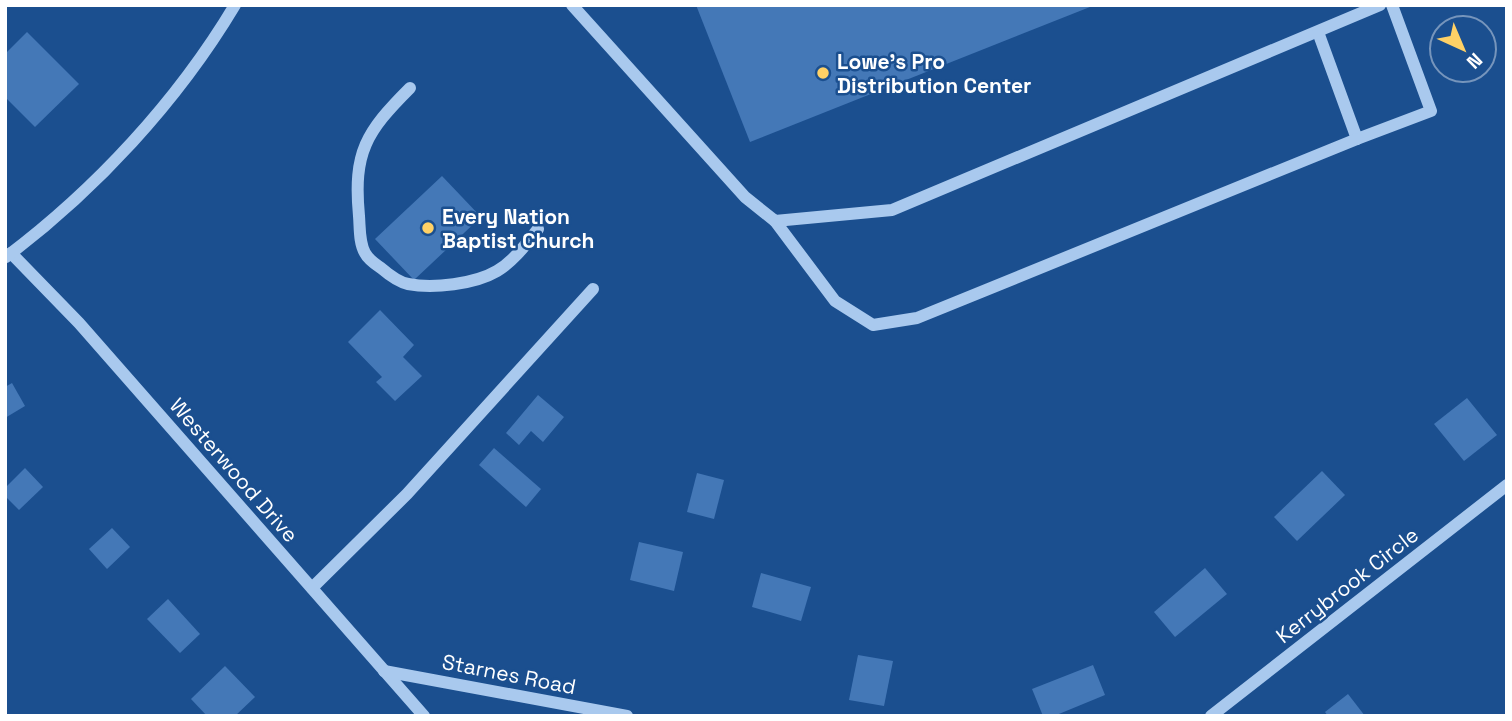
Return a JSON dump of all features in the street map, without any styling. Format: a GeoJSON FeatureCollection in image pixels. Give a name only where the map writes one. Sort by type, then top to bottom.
{"type":"FeatureCollection","features":[{"type":"Feature","properties":{"kind":"street"},"geometry":{"type":"LineString","coordinates":[[8,255],[62,210],[117,158],[148,124],[191,70],[235,5]]}},
{"type":"Feature","properties":{"kind":"street"},"geometry":{"type":"LineString","coordinates":[[572,5],[745,197],[775,221],[835,301],[873,325],[917,318],[1431,111],[1392,5]]}},
{"type":"Feature","properties":{"kind":"street"},"geometry":{"type":"LineString","coordinates":[[775,221],[892,210],[1380,5]]}},
{"type":"Feature","properties":{"kind":"street"},"geometry":{"type":"LineString","coordinates":[[1318,32],[1357,139]]}},
{"type":"Feature","properties":{"kind":"street"},"geometry":{"type":"LineString","coordinates":[[410,88],[377,122],[360,156],[358,206],[361,239],[365,253],[371,260],[405,284],[435,287],[486,277],[500,270],[514,258],[538,229]]}},
{"type":"Feature","properties":{"kind":"street","name":"Westerwood Drive"},"geometry":{"type":"LineString","coordinates":[[8,255],[79,324],[424,716]]}},
{"type":"Feature","properties":{"kind":"street"},"geometry":{"type":"LineString","coordinates":[[312,588],[407,494],[593,289]]}},
{"type":"Feature","properties":{"kind":"street","name":"Kerrybrook Circle"},"geometry":{"type":"LineString","coordinates":[[1211,716],[1507,485]]}},
{"type":"Feature","properties":{"kind":"street","name":"Starnes Road"},"geometry":{"type":"LineString","coordinates":[[384,671],[627,716]]}},
{"type":"Feature","properties":{"kind":"building","name":"Lowe's Pro Distribution Center"},"geometry":{"type":"Polygon","coordinates":[[[696,5],[1095,5],[750,142],[696,5]]]}},
{"type":"Feature","properties":{"kind":"building"},"geometry":{"type":"Polygon","coordinates":[[[27,32],[79,84],[35,127],[5,97],[5,54],[27,32]]]}},
{"type":"Feature","properties":{"kind":"building","name":"Every Nation Baptist Church"},"geometry":{"type":"Polygon","coordinates":[[[442,176],[481,217],[414,280],[375,239],[442,176]]]}},
{"type":"Feature","properties":{"kind":"building"},"geometry":{"type":"Polygon","coordinates":[[[380,310],[414,345],[403,357],[422,376],[395,401],[376,382],[382,377],[348,342],[380,310]]]}},
{"type":"Feature","properties":{"kind":"building"},"geometry":{"type":"Polygon","coordinates":[[[12,383],[25,406],[5,418],[5,387],[12,383]]]}},
{"type":"Feature","properties":{"kind":"building"},"geometry":{"type":"Polygon","coordinates":[[[538,395],[564,417],[543,442],[531,431],[519,445],[506,433],[538,395]]]}},
{"type":"Feature","properties":{"kind":"building"},"geometry":{"type":"Polygon","coordinates":[[[1467,398],[1497,435],[1464,461],[1434,424],[1467,398]]]}},
{"type":"Feature","properties":{"kind":"building"},"geometry":{"type":"Polygon","coordinates":[[[494,448],[541,489],[526,507],[479,465],[494,448]]]}},
{"type":"Feature","properties":{"kind":"building"},"geometry":{"type":"Polygon","coordinates":[[[25,468],[43,487],[19,510],[5,496],[5,488],[25,468]]]}},
{"type":"Feature","properties":{"kind":"building"},"geometry":{"type":"Polygon","coordinates":[[[1322,471],[1345,495],[1297,541],[1274,517],[1322,471]]]}},
{"type":"Feature","properties":{"kind":"building"},"geometry":{"type":"Polygon","coordinates":[[[697,473],[724,480],[714,519],[687,512],[697,473]]]}},
{"type":"Feature","properties":{"kind":"building"},"geometry":{"type":"Polygon","coordinates":[[[112,528],[130,547],[107,569],[89,549],[112,528]]]}},
{"type":"Feature","properties":{"kind":"building"},"geometry":{"type":"Polygon","coordinates":[[[639,542],[683,552],[674,591],[630,580],[639,542]]]}},
{"type":"Feature","properties":{"kind":"building"},"geometry":{"type":"Polygon","coordinates":[[[1205,568],[1227,594],[1175,637],[1154,612],[1205,568]]]}},
{"type":"Feature","properties":{"kind":"building"},"geometry":{"type":"Polygon","coordinates":[[[761,573],[811,587],[801,621],[752,607],[761,573]]]}},
{"type":"Feature","properties":{"kind":"building"},"geometry":{"type":"Polygon","coordinates":[[[168,599],[200,634],[180,653],[147,619],[168,599]]]}},
{"type":"Feature","properties":{"kind":"building"},"geometry":{"type":"Polygon","coordinates":[[[858,655],[893,661],[884,706],[849,700],[858,655]]]}},
{"type":"Feature","properties":{"kind":"building"},"geometry":{"type":"Polygon","coordinates":[[[1093,665],[1105,695],[1054,716],[1043,716],[1032,689],[1093,665]]]}},
{"type":"Feature","properties":{"kind":"building"},"geometry":{"type":"Polygon","coordinates":[[[225,666],[255,697],[235,716],[207,716],[191,699],[225,666]]]}},
{"type":"Feature","properties":{"kind":"building"},"geometry":{"type":"Polygon","coordinates":[[[1348,694],[1365,716],[1328,716],[1325,712],[1348,694]]]}},
{"type":"Feature","properties":{"kind":"place","name":"Lowe's Pro Distribution Center"},"geometry":{"type":"Point","coordinates":[823,73]}},
{"type":"Feature","properties":{"kind":"place","name":"Every Nation Baptist Church"},"geometry":{"type":"Point","coordinates":[428,228]}}]}
